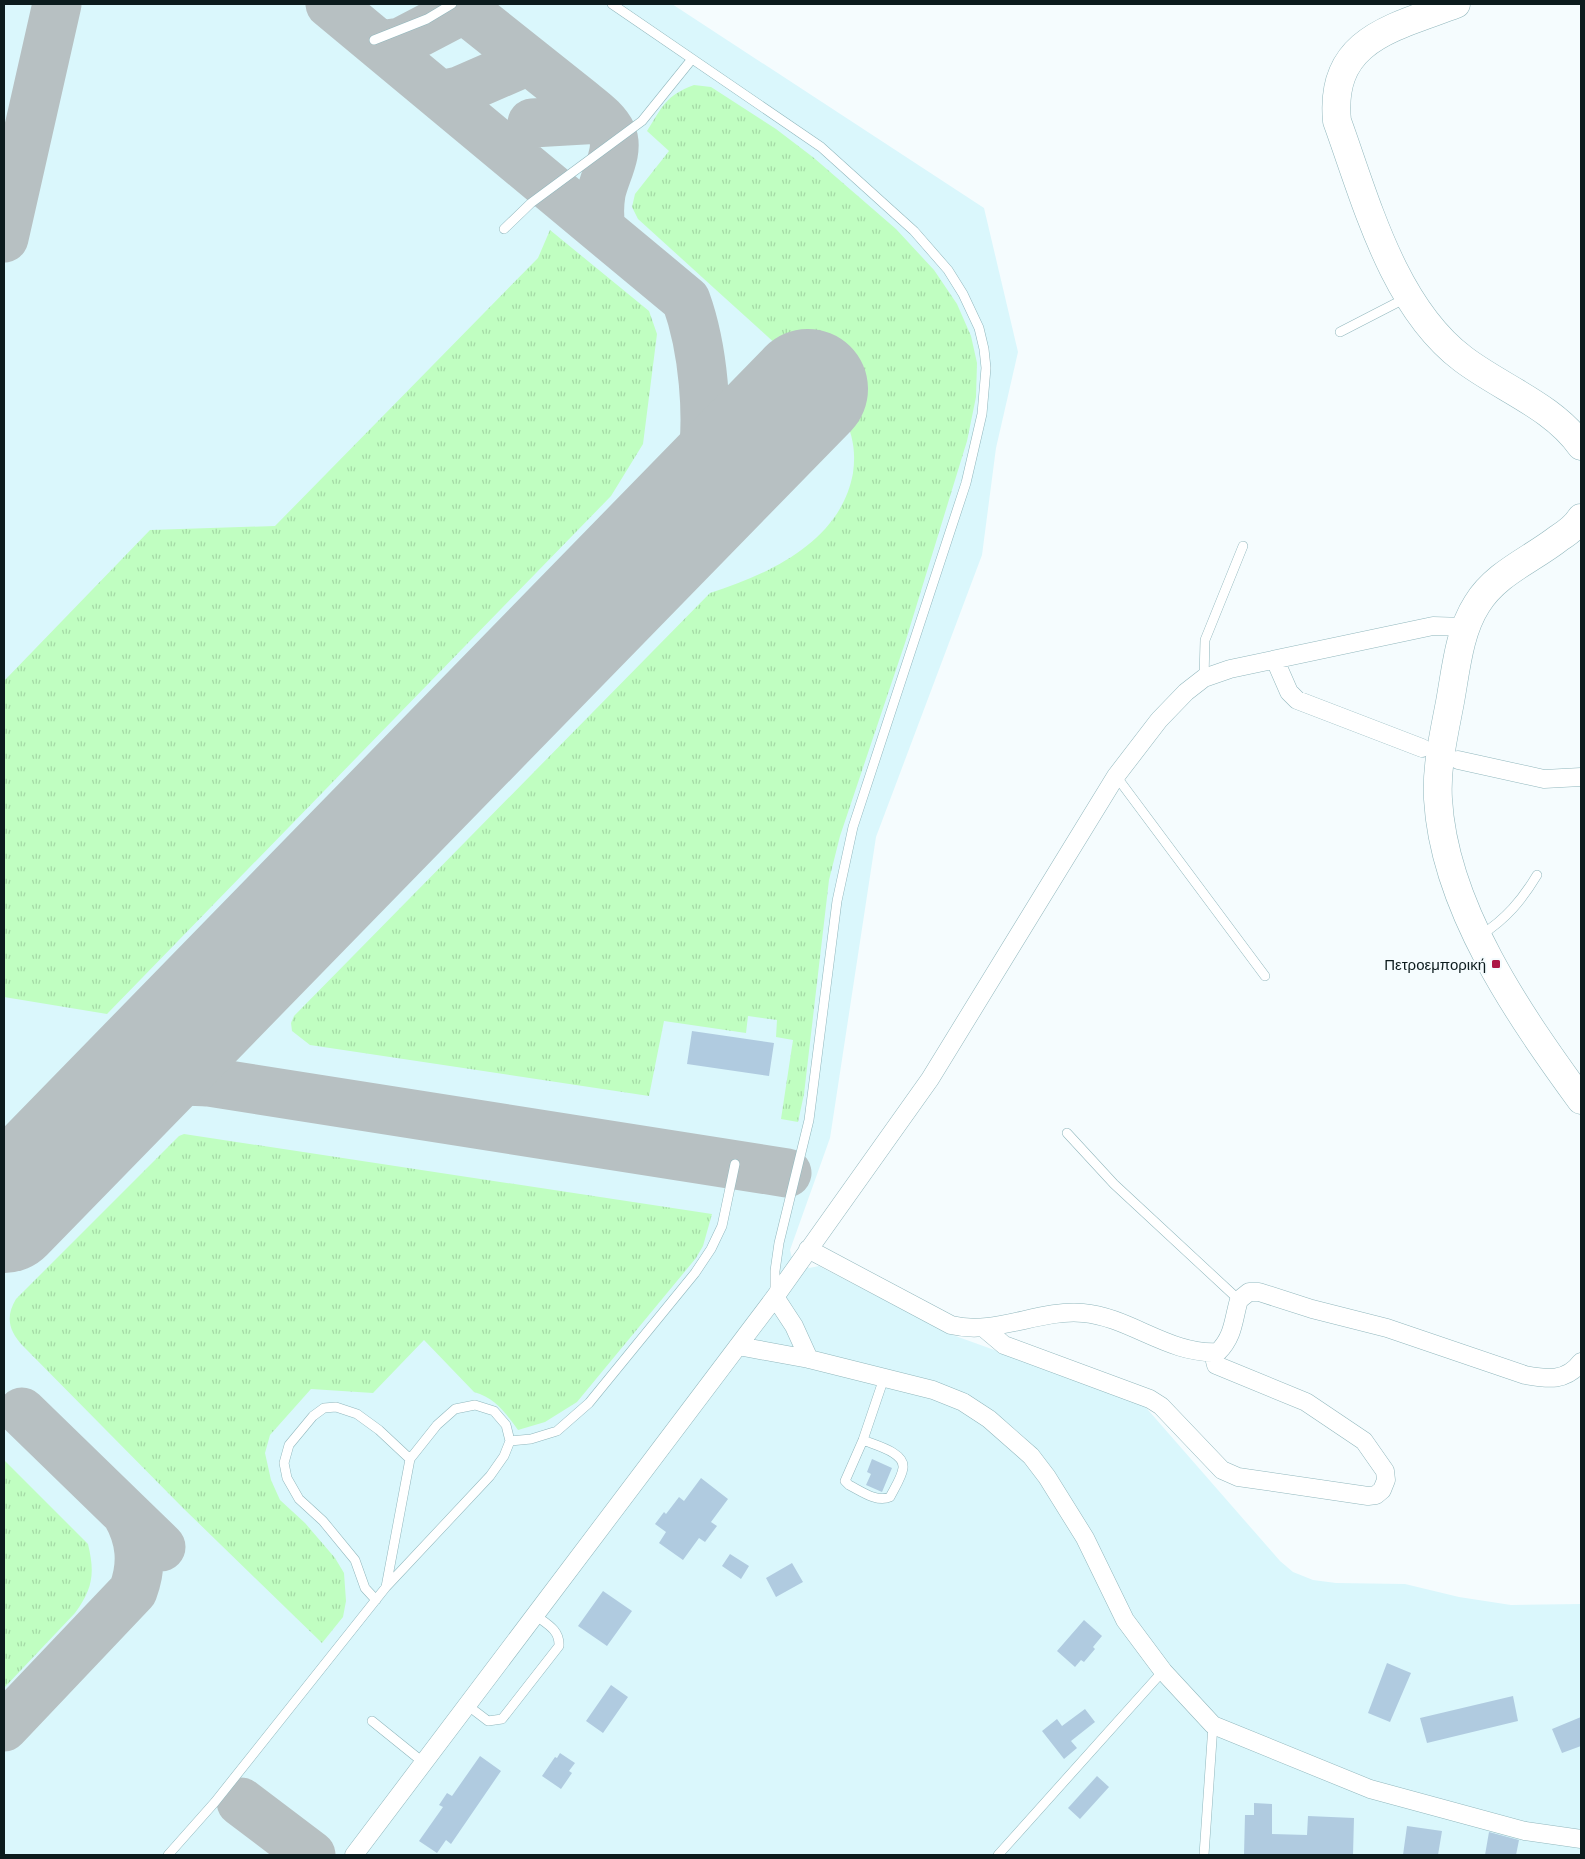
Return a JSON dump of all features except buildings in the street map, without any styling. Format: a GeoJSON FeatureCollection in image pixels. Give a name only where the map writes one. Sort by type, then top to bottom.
{"type":"FeatureCollection","features":[{"type":"Feature","properties":{"kind":"main road"},"geometry":{"type":"LineString","coordinates":[[1456,4],[1384,32],[1362,46],[1350,58],[1342,72],[1335,103],[1337,122],[1395,272],[1409,297],[1444,343],[1463,360],[1545,412],[1561,425],[1581,446]]}},
{"type":"Feature","properties":{"kind":"main road"},"geometry":{"type":"LineString","coordinates":[[1581,518],[1560,538],[1493,583],[1476,604],[1466,627],[1445,727],[1439,768],[1438,799],[1449,862],[1479,937],[1526,1020],[1581,1100]]}},
{"type":"Feature","properties":{"kind":"street"},"geometry":{"type":"LineString","coordinates":[[354,1855],[775,1297],[930,1079],[1116,776],[1159,720],[1204,678],[1230,669],[1432,626],[1466,627]]}},
{"type":"Feature","properties":{"kind":"street"},"geometry":{"type":"LineString","coordinates":[[1275,660],[1289,692],[1297,700],[1422,748]]}},
{"type":"Feature","properties":{"kind":"street"},"geometry":{"type":"LineString","coordinates":[[1458,760],[1544,779],[1581,777]]}},
{"type":"Feature","properties":{"kind":"street"},"geometry":{"type":"LineString","coordinates":[[808,1249],[951,1325],[985,1329],[1043,1317],[1083,1313],[1104,1317],[1181,1347],[1202,1353],[1213,1353],[1218,1352],[1228,1342],[1234,1327],[1238,1300],[1249,1292],[1259,1292],[1312,1309],[1387,1328],[1525,1375],[1547,1379],[1560,1378],[1574,1371],[1581,1362]]}},
{"type":"Feature","properties":{"kind":"street"},"geometry":{"type":"LineString","coordinates":[[775,1297],[794,1326],[809,1359]]}},
{"type":"Feature","properties":{"kind":"street"},"geometry":{"type":"LineString","coordinates":[[985,1329],[1004,1345],[1150,1399],[1160,1406],[1222,1470],[1238,1478],[1368,1496],[1376,1495],[1382,1490],[1386,1480],[1385,1471],[1364,1441],[1306,1402],[1216,1365],[1213,1353]]}},
{"type":"Feature","properties":{"kind":"street"},"geometry":{"type":"LineString","coordinates":[[738,1346],[809,1359],[933,1390],[963,1402],[989,1419],[1030,1456],[1063,1500],[1085,1538],[1126,1620],[1163,1671],[1213,1725],[1370,1789],[1526,1831],[1581,1839]]}},
{"type":"Feature","properties":{"kind":"lane"},"geometry":{"type":"LineString","coordinates":[[374,40],[420,22],[448,4]]}},
{"type":"Feature","properties":{"kind":"lane"},"geometry":{"type":"LineString","coordinates":[[612,4],[820,147],[914,231],[948,270],[963,294],[979,328],[986,368],[982,414],[966,483],[853,827],[837,901],[810,1120],[779,1243],[775,1271],[775,1297]]}},
{"type":"Feature","properties":{"kind":"lane"},"geometry":{"type":"LineString","coordinates":[[504,229],[531,203],[642,121],[692,58]]}},
{"type":"Feature","properties":{"kind":"lane"},"geometry":{"type":"LineString","coordinates":[[1340,332],[1409,297]]}},
{"type":"Feature","properties":{"kind":"lane"},"geometry":{"type":"LineString","coordinates":[[1204,678],[1205,640],[1243,546]]}},
{"type":"Feature","properties":{"kind":"lane"},"geometry":{"type":"LineString","coordinates":[[1116,776],[1264,976]]}},
{"type":"Feature","properties":{"kind":"lane"},"geometry":{"type":"LineString","coordinates":[[1479,937],[1500,923],[1515,908],[1536,875]]}},
{"type":"Feature","properties":{"kind":"lane"},"geometry":{"type":"LineString","coordinates":[[1067,1133],[1114,1184],[1238,1300]]}},
{"type":"Feature","properties":{"kind":"lane"},"geometry":{"type":"LineString","coordinates":[[510,1441],[530,1439],[557,1431],[563,1426],[588,1403],[695,1273],[711,1249],[722,1226],[735,1164]]}},
{"type":"Feature","properties":{"kind":"lane"},"geometry":{"type":"LineString","coordinates":[[863,1440],[896,1454],[901,1459],[903,1468],[890,1497],[884,1500],[849,1485],[846,1481],[863,1440],[884,1378]]}},
{"type":"Feature","properties":{"kind":"lane"},"geometry":{"type":"LineString","coordinates":[[168,1855],[215,1802],[386,1587],[490,1476],[504,1456],[510,1441],[506,1425],[494,1411],[475,1405],[455,1409],[437,1424],[410,1459],[386,1587]]}},
{"type":"Feature","properties":{"kind":"lane"},"geometry":{"type":"LineString","coordinates":[[376,1600],[365,1588],[355,1560],[323,1521],[299,1500],[287,1478],[284,1463],[289,1445],[313,1416],[324,1408],[336,1407],[357,1414],[380,1430],[410,1459]]}},
{"type":"Feature","properties":{"kind":"lane"},"geometry":{"type":"LineString","coordinates":[[467,1705],[488,1720],[502,1719],[558,1646],[559,1638],[557,1632],[535,1615]]}},
{"type":"Feature","properties":{"kind":"lane"},"geometry":{"type":"LineString","coordinates":[[998,1855],[1163,1671]]}},
{"type":"Feature","properties":{"kind":"lane"},"geometry":{"type":"LineString","coordinates":[[372,1721],[424,1762]]}},
{"type":"Feature","properties":{"kind":"lane"},"geometry":{"type":"LineString","coordinates":[[1204,1855],[1213,1725]]}},
{"type":"Feature","properties":{"kind":"shaded area"},"geometry":{"type":"Polygon","coordinates":[[[4,4],[672,4],[984,208],[1018,352],[996,448],[982,555],[876,837],[830,1138],[790,1250],[792,1258],[809,1268],[819,1266],[950,1334],[1142,1403],[1280,1561],[1293,1572],[1313,1580],[1336,1583],[1405,1584],[1459,1597],[1511,1605],[1581,1604],[1581,1855],[4,1855],[4,4]]]}},
{"type":"Feature","properties":{"kind":"green space"},"geometry":{"type":"Polygon","coordinates":[[[694,85],[711,87],[776,129],[814,158],[896,229],[934,270],[957,304],[971,336],[977,363],[976,397],[967,441],[905,643],[840,836],[829,880],[804,1094],[798,1122],[781,1119],[793,1040],[776,1037],[777,1020],[748,1016],[746,1033],[664,1021],[649,1096],[310,1045],[292,1031],[291,1023],[294,1016],[710,593],[756,576],[778,565],[799,551],[818,536],[834,518],[846,497],[853,473],[854,450],[849,429],[841,412],[782,350],[638,219],[632,207],[635,194],[669,151],[647,131],[661,108],[671,98],[694,85]]]}},
{"type":"Feature","properties":{"kind":"green space"},"geometry":{"type":"Polygon","coordinates":[[[550,230],[649,311],[657,334],[643,444],[611,496],[107,1014],[4,997],[4,681],[150,530],[275,526],[538,258],[550,230]]]}},
{"type":"Feature","properties":{"kind":"green space"},"geometry":{"type":"Polygon","coordinates":[[[184,1134],[712,1214],[703,1246],[696,1258],[577,1402],[545,1422],[518,1430],[499,1406],[488,1398],[474,1392],[424,1340],[373,1393],[311,1389],[270,1435],[265,1453],[271,1480],[280,1500],[305,1523],[335,1558],[344,1573],[346,1601],[343,1617],[322,1643],[183,1508],[23,1346],[14,1335],[10,1324],[10,1312],[16,1299],[179,1136],[184,1134]]]}},
{"type":"Feature","properties":{"kind":"green space"},"geometry":{"type":"Polygon","coordinates":[[[4,1460],[88,1544],[92,1572],[86,1596],[75,1613],[4,1688],[4,1460]]]}},
{"type":"Feature","properties":{"kind":"taxiway"},"geometry":{"type":"LineString","coordinates":[[4,238],[57,4]]}},
{"type":"Feature","properties":{"kind":"taxiway"},"geometry":{"type":"LineString","coordinates":[[330,4],[686,300],[701,361],[705,427],[700,474],[684,515]]}},
{"type":"Feature","properties":{"kind":"taxiway"},"geometry":{"type":"LineString","coordinates":[[380,45],[401,42],[464,9],[595,113],[609,129],[614,141],[613,156],[600,198],[601,229]]}},
{"type":"Feature","properties":{"kind":"taxiway"},"geometry":{"type":"LineString","coordinates":[[441,95],[459,91],[528,61]]}},
{"type":"Feature","properties":{"kind":"taxiway"},"geometry":{"type":"LineString","coordinates":[[532,123],[601,119]]}},
{"type":"Feature","properties":{"kind":"taxiway"},"geometry":{"type":"LineString","coordinates":[[100,1115],[128,1094],[146,1085],[169,1081],[209,1082],[787,1173]]}},
{"type":"Feature","properties":{"kind":"taxiway"},"geometry":{"type":"LineString","coordinates":[[22,1412],[126,1513]]}},
{"type":"Feature","properties":{"kind":"taxiway"},"geometry":{"type":"LineString","coordinates":[[4,1727],[133,1591],[138,1571],[139,1552],[135,1532],[126,1513],[161,1547]]}},
{"type":"Feature","properties":{"kind":"taxiway"},"geometry":{"type":"LineString","coordinates":[[241,1802],[311,1855]]}},
{"type":"Feature","properties":{"kind":"runway"},"geometry":{"type":"LineString","coordinates":[[4,1213],[808,389]]}},
{"type":"Feature","properties":{"kind":"place","name":"Πετροεμπορική"},"geometry":{"type":"Point","coordinates":[1496,964]}}]}
